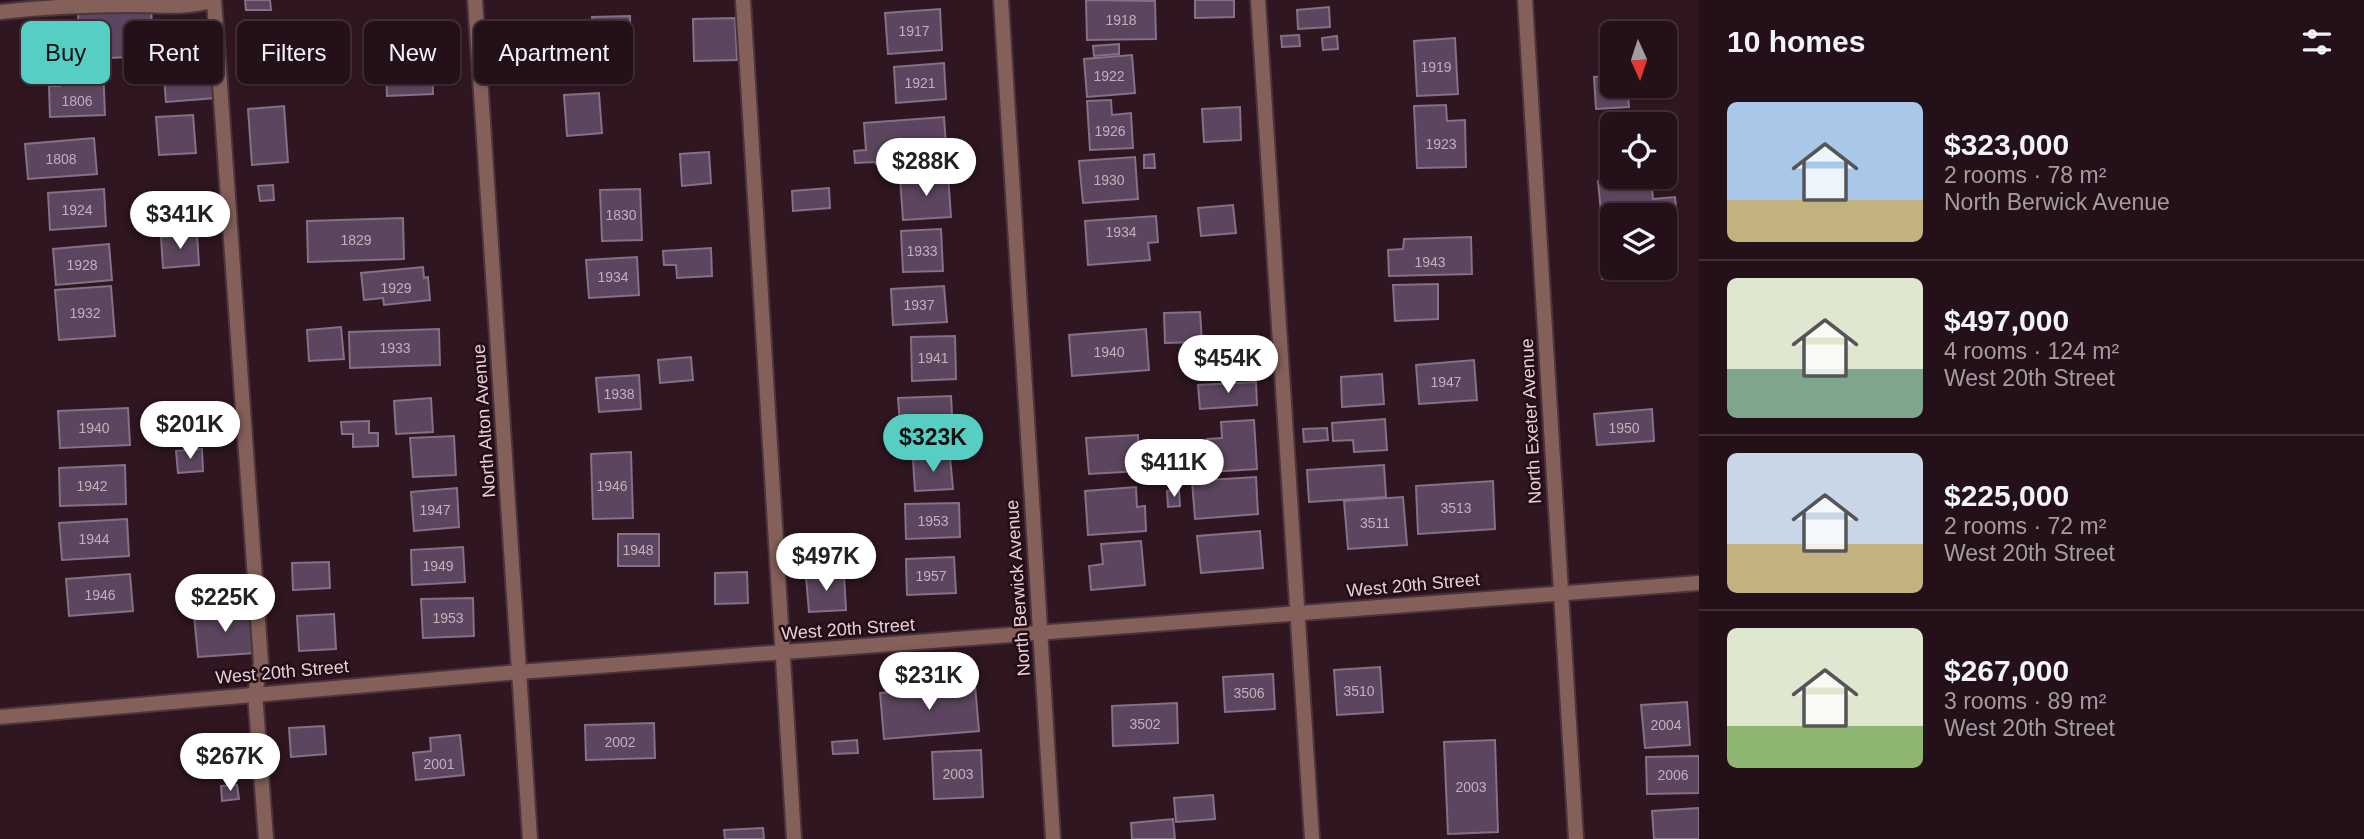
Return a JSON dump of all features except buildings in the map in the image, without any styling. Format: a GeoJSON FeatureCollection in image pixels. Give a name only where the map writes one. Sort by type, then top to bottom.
{"type":"FeatureCollection","features":[{"type":"Feature","properties":{"kind":"street"},"geometry":{"type":"LineString","coordinates":[[0,12],[35,8],[131,5],[190,7],[214,0],[261,663],[255,693],[266,839]]}},
{"type":"Feature","properties":{"kind":"street","name":"North Alton Avenue"},"geometry":{"type":"LineString","coordinates":[[475,0],[530,839]]}},
{"type":"Feature","properties":{"kind":"street"},"geometry":{"type":"LineString","coordinates":[[743,0],[794,839]]}},
{"type":"Feature","properties":{"kind":"street","name":"North Berwick Avenue"},"geometry":{"type":"LineString","coordinates":[[1000,0],[1053,839]]}},
{"type":"Feature","properties":{"kind":"street"},"geometry":{"type":"LineString","coordinates":[[1258,0],[1312,839]]}},
{"type":"Feature","properties":{"kind":"street","name":"North Exeter Avenue"},"geometry":{"type":"LineString","coordinates":[[1525,0],[1576,839]]}},
{"type":"Feature","properties":{"kind":"street","name":"West 20th Street"},"geometry":{"type":"LineString","coordinates":[[0,716],[520,672],[1699,583]]}}]}
